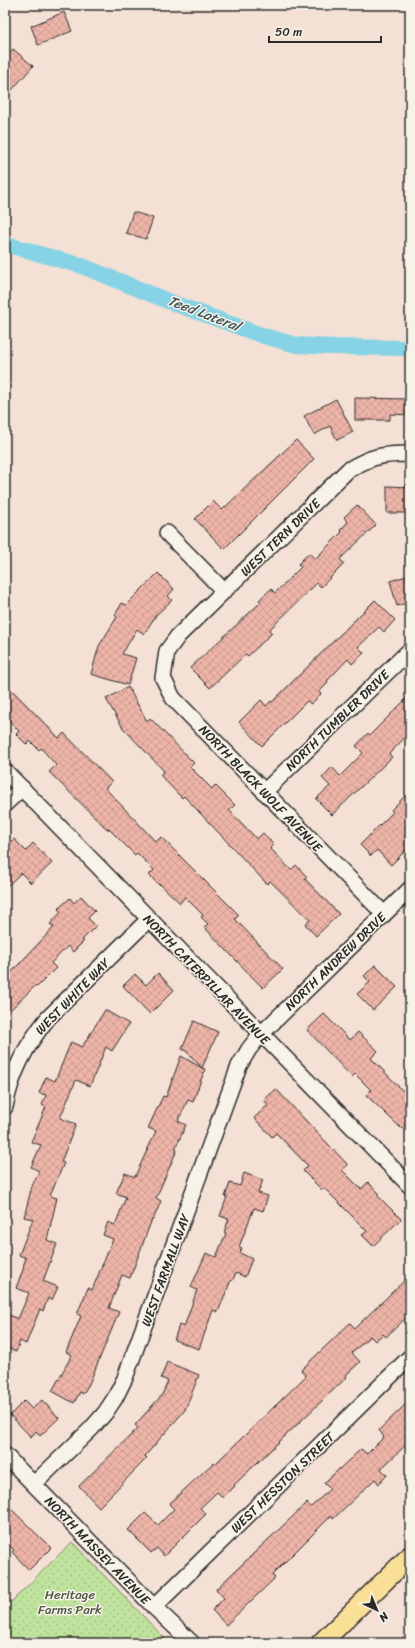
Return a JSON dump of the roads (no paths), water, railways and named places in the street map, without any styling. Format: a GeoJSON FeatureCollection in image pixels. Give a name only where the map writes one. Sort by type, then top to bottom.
{"type":"FeatureCollection","features":[{"type":"Feature","properties":{"kind":"main road"},"geometry":{"type":"LineString","coordinates":[[321,1643],[410,1556]]}},
{"type":"Feature","properties":{"kind":"street","name":"WEST TERN DRIVE"},"geometry":{"type":"LineString","coordinates":[[167,651],[178,636],[348,470],[366,459],[388,454],[410,454]]}},
{"type":"Feature","properties":{"kind":"street"},"geometry":{"type":"LineString","coordinates":[[167,533],[224,591]]}},
{"type":"Feature","properties":{"kind":"street","name":"NORTH TUMBLER DRIVE"},"geometry":{"type":"LineString","coordinates":[[264,792],[410,650]]}},
{"type":"Feature","properties":{"kind":"street","name":"NORTH BLACK WOLF AVENUE"},"geometry":{"type":"LineString","coordinates":[[167,651],[163,678],[173,698],[384,914]]}},
{"type":"Feature","properties":{"kind":"street","name":"NORTH CATERPILLAR AVENUE"},"geometry":{"type":"LineString","coordinates":[[5,771],[410,1186]]}},
{"type":"Feature","properties":{"kind":"street"},"geometry":{"type":"LineString","coordinates":[[5,804],[22,788]]}},
{"type":"Feature","properties":{"kind":"street","name":"NORTH ANDREW DRIVE"},"geometry":{"type":"LineString","coordinates":[[261,1034],[410,889]]}},
{"type":"Feature","properties":{"kind":"street","name":"WEST WHITE WAY"},"geometry":{"type":"LineString","coordinates":[[5,1107],[12,1080],[21,1058],[34,1036],[48,1018],[149,918]]}},
{"type":"Feature","properties":{"kind":"street","name":"WEST FARMALL WAY"},"geometry":{"type":"LineString","coordinates":[[34,1484],[91,1429],[115,1398],[125,1378],[240,1066],[249,1049],[261,1034]]}},
{"type":"Feature","properties":{"kind":"street","name":"WEST HESSTON STREET"},"geometry":{"type":"LineString","coordinates":[[154,1607],[410,1357]]}},
{"type":"Feature","properties":{"kind":"street","name":"NORTH MASSEY AVENUE"},"geometry":{"type":"LineString","coordinates":[[5,1455],[154,1607],[192,1643]]}},
{"type":"Feature","properties":{"kind":"waterway","name":"Teed Lateral"},"geometry":{"type":"LineString","coordinates":[[5,244],[82,266],[173,303],[264,336],[296,345],[410,348]]}},
{"type":"Feature","properties":{"kind":"park label","name":"Heritage Farms Park"},"geometry":{"type":"Point","coordinates":[70,1602]}}]}
